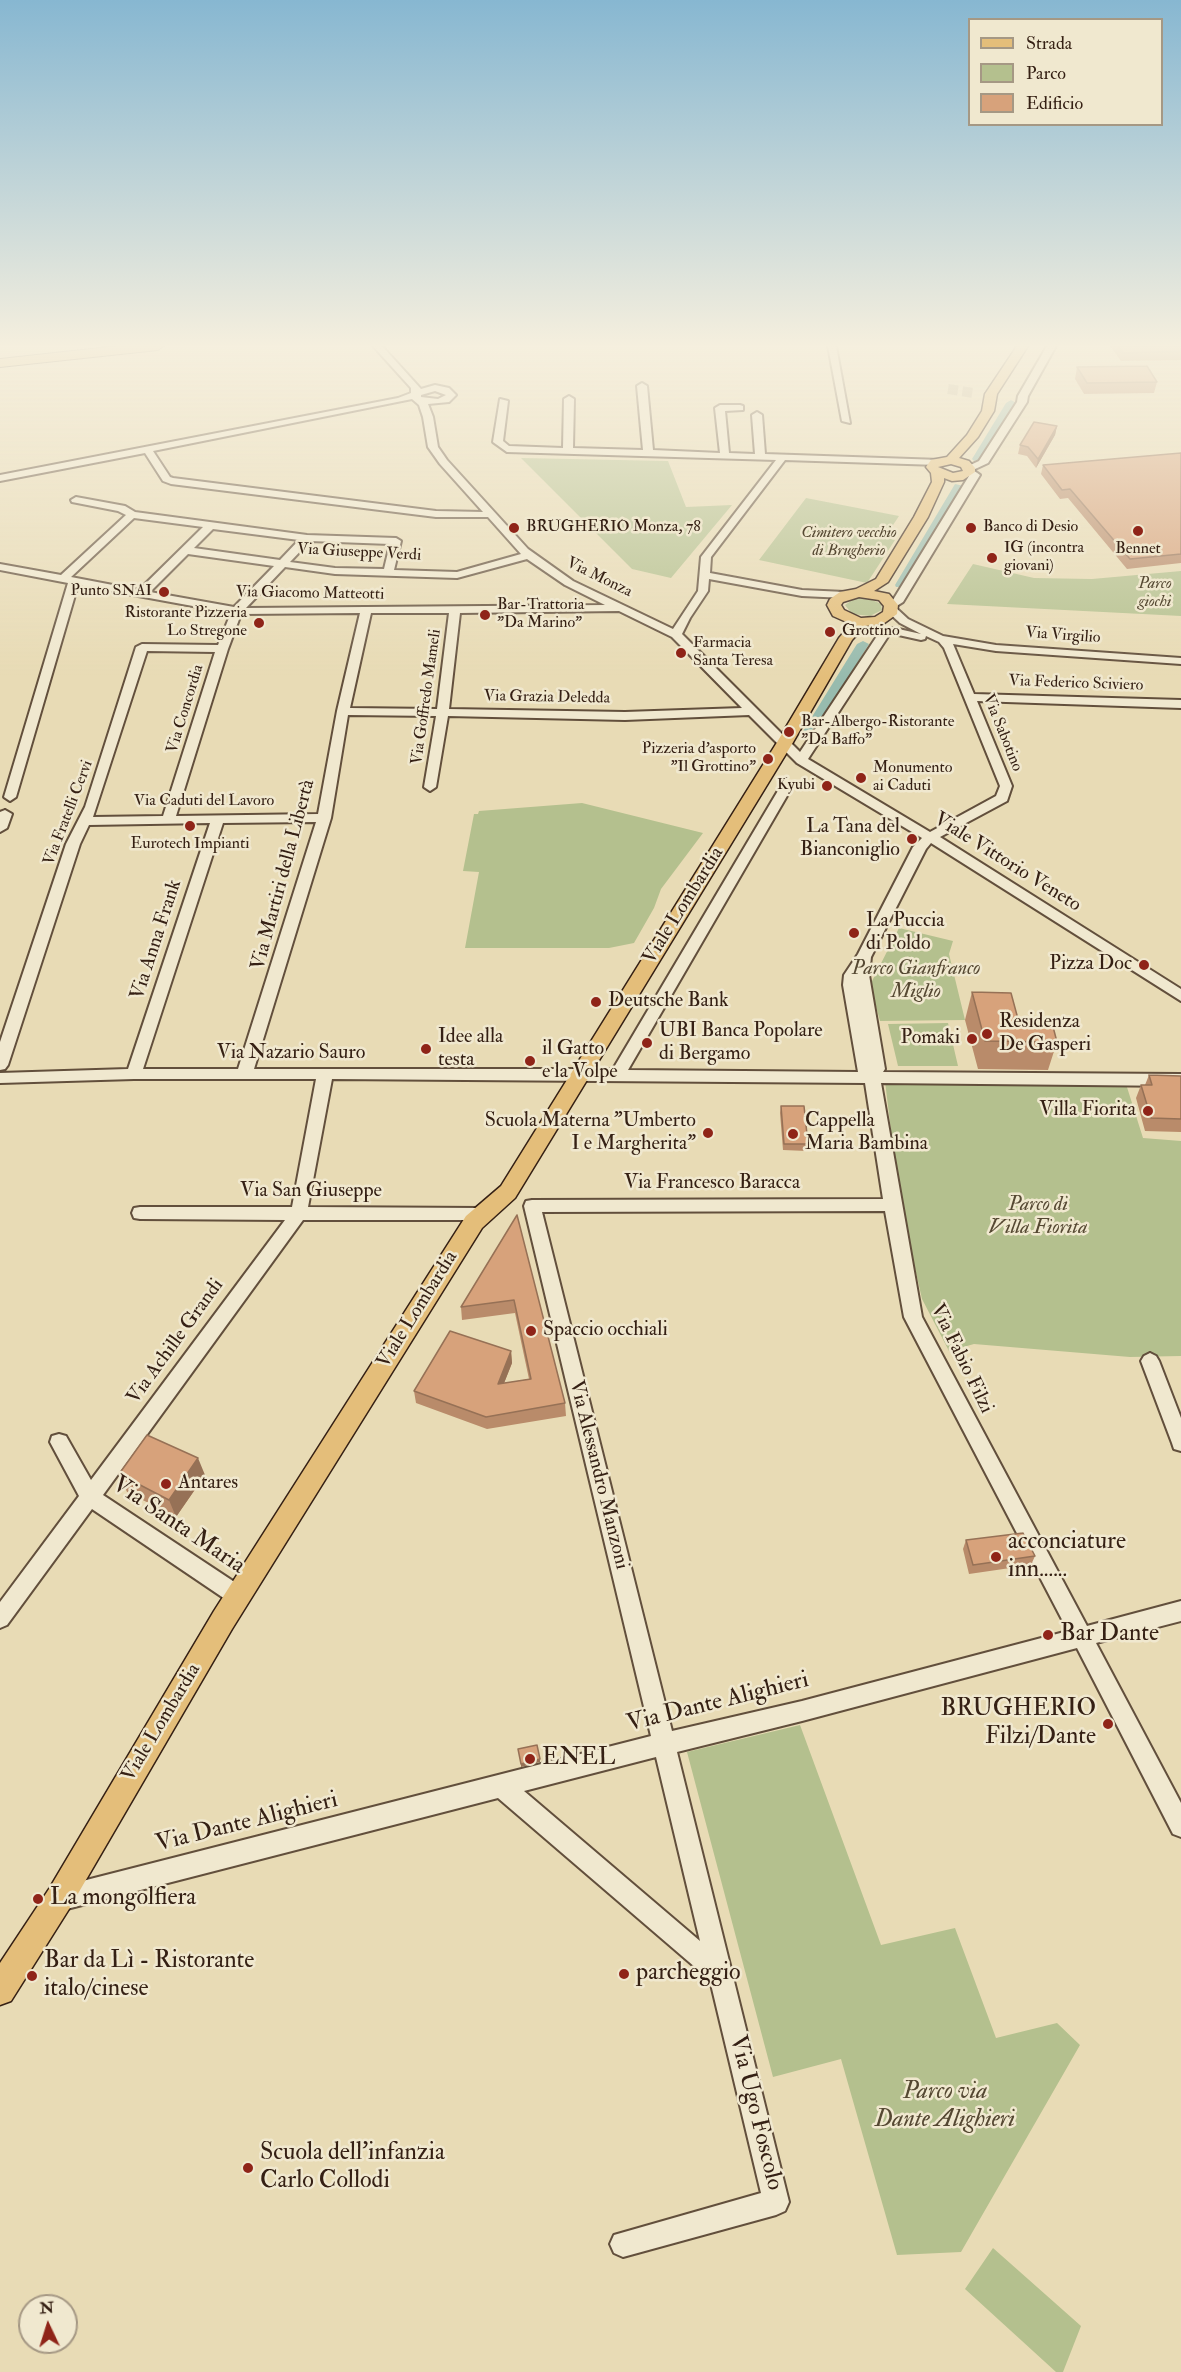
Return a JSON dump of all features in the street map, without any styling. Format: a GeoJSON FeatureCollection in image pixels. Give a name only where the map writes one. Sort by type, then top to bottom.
{"type":"FeatureCollection","features":[{"type":"Feature","properties":{"kind":"main road"},"geometry":{"type":"LineString","coordinates":[[846,638],[846,625],[838,611],[837,599],[881,582],[921,517],[938,482],[958,457]]}},
{"type":"Feature","properties":{"kind":"main road"},"geometry":{"type":"LineString","coordinates":[[921,517],[952,477],[951,467]]}},
{"type":"Feature","properties":{"kind":"main road"},"geometry":{"type":"LineString","coordinates":[[838,611],[861,622],[878,621],[885,618],[889,604],[881,582]]}},
{"type":"Feature","properties":{"kind":"main road"},"geometry":{"type":"LineString","coordinates":[[852,594],[889,604]]}},
{"type":"Feature","properties":{"kind":"main road","name":"Viale Lombardia"},"geometry":{"type":"LineString","coordinates":[[0,1990],[59,1899],[238,1596],[481,1214],[508,1192],[784,744],[846,638],[861,622]]}},
{"type":"Feature","properties":{"kind":"street"},"geometry":{"type":"LineString","coordinates":[[0,478],[108,457]]}},
{"type":"Feature","properties":{"kind":"street"},"geometry":{"type":"LineString","coordinates":[[152,457],[166,479],[171,481],[389,509],[471,516],[491,514]]}},
{"type":"Feature","properties":{"kind":"street","name":"Via Monza"},"geometry":{"type":"LineString","coordinates":[[440,457],[530,555],[562,579],[676,635],[784,744]]}},
{"type":"Feature","properties":{"kind":"street"},"geometry":{"type":"LineString","coordinates":[[749,457],[905,461],[951,467],[975,475],[897,602],[889,604]]}},
{"type":"Feature","properties":{"kind":"street"},"geometry":{"type":"LineString","coordinates":[[676,635],[684,618],[704,591],[706,557],[783,457]]}},
{"type":"Feature","properties":{"kind":"street"},"geometry":{"type":"LineString","coordinates":[[951,467],[983,463],[987,457]]}},
{"type":"Feature","properties":{"kind":"street"},"geometry":{"type":"LineString","coordinates":[[76,500],[121,508],[132,515],[210,526],[307,538],[396,541],[388,573]]}},
{"type":"Feature","properties":{"kind":"street"},"geometry":{"type":"LineString","coordinates":[[10,797],[68,580],[132,515]]}},
{"type":"Feature","properties":{"kind":"street"},"geometry":{"type":"LineString","coordinates":[[142,593],[210,526]]}},
{"type":"Feature","properties":{"kind":"street"},"geometry":{"type":"LineString","coordinates":[[237,611],[307,538]]}},
{"type":"Feature","properties":{"kind":"street","name":"Via Giuseppe Verdi"},"geometry":{"type":"LineString","coordinates":[[185,550],[335,571],[457,575],[530,555]]}},
{"type":"Feature","properties":{"kind":"street","name":"Via Giacomo Matteotti"},"geometry":{"type":"LineString","coordinates":[[0,567],[237,611],[366,612],[623,608]]}},
{"type":"Feature","properties":{"kind":"street"},"geometry":{"type":"LineString","coordinates":[[706,575],[802,593],[852,594]]}},
{"type":"Feature","properties":{"kind":"street"},"geometry":{"type":"LineString","coordinates":[[802,593],[838,611]]}},
{"type":"Feature","properties":{"kind":"street","name":"Via Virgilio"},"geometry":{"type":"LineString","coordinates":[[889,604],[904,621],[943,640]]}},
{"type":"Feature","properties":{"kind":"street","name":"Via Concordia"},"geometry":{"type":"LineString","coordinates":[[169,818],[222,649],[237,611]]}},
{"type":"Feature","properties":{"kind":"street","name":"Via Goffredo Mameli"},"geometry":{"type":"LineString","coordinates":[[430,788],[443,713],[455,611]]}},
{"type":"Feature","properties":{"kind":"street","name":"Via Martiri della Libertà"},"geometry":{"type":"LineString","coordinates":[[244,1074],[324,818],[343,711],[366,612]]}},
{"type":"Feature","properties":{"kind":"street"},"geometry":{"type":"LineString","coordinates":[[652,622],[684,618]]}},
{"type":"Feature","properties":{"kind":"street","name":"Via Virgilio"},"geometry":{"type":"LineString","coordinates":[[878,621],[943,640],[996,648],[1181,661]]}},
{"type":"Feature","properties":{"kind":"street"},"geometry":{"type":"LineString","coordinates":[[801,760],[885,632],[894,631],[943,640]]}},
{"type":"Feature","properties":{"kind":"street","name":"Via Sabotino"},"geometry":{"type":"LineString","coordinates":[[930,837],[1002,798],[1006,786],[949,647],[943,640]]}},
{"type":"Feature","properties":{"kind":"street","name":"Via Fratelli Cervi"},"geometry":{"type":"LineString","coordinates":[[0,1065],[73,844],[92,807],[142,647],[222,649]]}},
{"type":"Feature","properties":{"kind":"street","name":"Via Federico Sciviero"},"geometry":{"type":"LineString","coordinates":[[970,698],[1180,706]]}},
{"type":"Feature","properties":{"kind":"street","name":"Via Grazia Deledda"},"geometry":{"type":"LineString","coordinates":[[343,711],[625,716],[751,711]]}},
{"type":"Feature","properties":{"kind":"street","name":"Viale Vittorio Veneto"},"geometry":{"type":"LineString","coordinates":[[784,744],[801,760],[930,837],[1181,996]]}},
{"type":"Feature","properties":{"kind":"street","name":"Viale Lombardia"},"geometry":{"type":"LineString","coordinates":[[617,1075],[786,789]]}},
{"type":"Feature","properties":{"kind":"street"},"geometry":{"type":"LineString","coordinates":[[0,828],[5,814]]}},
{"type":"Feature","properties":{"kind":"street","name":"Via Anna Frank"},"geometry":{"type":"LineString","coordinates":[[134,1074],[218,818]]}},
{"type":"Feature","properties":{"kind":"street","name":"Via Caduti del Lavoro"},"geometry":{"type":"LineString","coordinates":[[85,820],[324,818]]}},
{"type":"Feature","properties":{"kind":"street","name":"Via Fabio Filzi"},"geometry":{"type":"LineString","coordinates":[[930,837],[916,854],[865,956],[862,975],[877,1069],[872,1078],[910,1307],[917,1327],[1027,1531],[1181,1826]]}},
{"type":"Feature","properties":{"kind":"street","name":"Via Nazario Sauro"},"geometry":{"type":"LineString","coordinates":[[0,1078],[134,1074],[581,1074],[1181,1080]]}},
{"type":"Feature","properties":{"kind":"street"},"geometry":{"type":"LineString","coordinates":[[298,1213],[325,1074]]}},
{"type":"Feature","properties":{"kind":"street","name":"Via Francesco Baracca"},"geometry":{"type":"LineString","coordinates":[[532,1206],[892,1205]]}},
{"type":"Feature","properties":{"kind":"street","name":"Via Alessandro Manzoni"},"geometry":{"type":"LineString","coordinates":[[532,1206],[664,1744]]}},
{"type":"Feature","properties":{"kind":"street","name":"Via San Giuseppe"},"geometry":{"type":"LineString","coordinates":[[140,1213],[481,1214]]}},
{"type":"Feature","properties":{"kind":"street","name":"Via Achille Grandi"},"geometry":{"type":"LineString","coordinates":[[90,1497],[298,1213]]}},
{"type":"Feature","properties":{"kind":"street"},"geometry":{"type":"LineString","coordinates":[[1150,1361],[1181,1443]]}},
{"type":"Feature","properties":{"kind":"street","name":"Via Santa Maria"},"geometry":{"type":"LineString","coordinates":[[59,1442],[90,1497],[238,1596]]}},
{"type":"Feature","properties":{"kind":"street","name":"Via Santa Maria"},"geometry":{"type":"LineString","coordinates":[[0,1618],[90,1497]]}},
{"type":"Feature","properties":{"kind":"street","name":"Via Dante Alighieri"},"geometry":{"type":"LineString","coordinates":[[59,1899],[664,1744],[802,1711],[1181,1611]]}},
{"type":"Feature","properties":{"kind":"street","name":"Via Ugo Foscolo"},"geometry":{"type":"LineString","coordinates":[[623,2244],[776,2202],[664,1744]]}},
{"type":"Feature","properties":{"kind":"street"},"geometry":{"type":"LineString","coordinates":[[501,1786],[721,1974]]}},
{"type":"Feature","properties":{"kind":"green space"},"geometry":{"type":"Polygon","coordinates":[[[521,458],[668,461],[686,507],[732,505],[671,578],[632,569],[521,458]]]}},
{"type":"Feature","properties":{"kind":"green space","name":"Cimitero vecchio di Brugherio"},"geometry":{"type":"Polygon","coordinates":[[[806,498],[899,516],[885,537],[895,540],[867,583],[759,560],[806,498]]]}},
{"type":"Feature","properties":{"kind":"green space","name":"Parco giochi"},"geometry":{"type":"Polygon","coordinates":[[[973,564],[1034,578],[1092,579],[1181,571],[1181,616],[947,604],[973,564]]]}},
{"type":"Feature","properties":{"kind":"green space"},"geometry":{"type":"Polygon","coordinates":[[[855,598],[867,598],[877,602],[881,604],[882,610],[870,616],[852,614],[845,605],[855,598]]]}},
{"type":"Feature","properties":{"kind":"green space"},"geometry":{"type":"Polygon","coordinates":[[[582,803],[703,833],[661,889],[654,908],[634,943],[609,948],[465,948],[479,872],[463,871],[474,814],[478,814],[479,811],[582,803]]]}},
{"type":"Feature","properties":{"kind":"green space","name":"Parco Gianfranco Miglio"},"geometry":{"type":"Polygon","coordinates":[[[899,928],[953,941],[949,954],[965,1020],[880,1021],[870,985],[899,928]]]}},
{"type":"Feature","properties":{"kind":"green space"},"geometry":{"type":"Polygon","coordinates":[[[948,1023],[958,1066],[898,1066],[888,1024],[948,1023]]]}},
{"type":"Feature","properties":{"kind":"green space","name":"Parco di Villa Fiorita"},"geometry":{"type":"Polygon","coordinates":[[[885,1081],[1126,1084],[1143,1138],[1181,1141],[1181,1356],[1130,1357],[974,1344],[949,1351],[922,1299],[899,1198],[885,1081]]]}},
{"type":"Feature","properties":{"kind":"green space","name":"Parco via Dante Alighieri"},"geometry":{"type":"Polygon","coordinates":[[[800,1725],[881,1945],[955,1928],[996,2038],[1057,2023],[1080,2045],[961,2252],[897,2255],[841,2059],[773,2077],[687,1752],[800,1725]]]}},
{"type":"Feature","properties":{"kind":"green space"},"geometry":{"type":"Polygon","coordinates":[[[993,2248],[1081,2326],[1063,2372],[1056,2372],[965,2289],[993,2248]]]}},
{"type":"Feature","properties":{"kind":"building","name":"Bennet"},"geometry":{"type":"Polygon","coordinates":[[[1139,457],[1181,457],[1181,554],[1130,559],[1070,489],[1062,490],[1043,465],[1139,457]]]}},
{"type":"Feature","properties":{"kind":"building"},"geometry":{"type":"Polygon","coordinates":[[[972,992],[1011,993],[1018,1019],[1051,1019],[1057,1042],[985,1041],[972,992]]]}},
{"type":"Feature","properties":{"kind":"building"},"geometry":{"type":"Polygon","coordinates":[[[1149,1075],[1181,1076],[1181,1119],[1151,1118],[1141,1085],[1152,1085],[1149,1075]]]}},
{"type":"Feature","properties":{"kind":"building","name":"Cappella Maria Bambina"},"geometry":{"type":"Polygon","coordinates":[[[781,1106],[804,1106],[808,1144],[784,1144],[781,1106]]]}},
{"type":"Feature","properties":{"kind":"building","name":"Spaccio occhiali"},"geometry":{"type":"Polygon","coordinates":[[[517,1215],[565,1403],[486,1417],[414,1391],[450,1331],[511,1351],[498,1384],[531,1379],[514,1300],[461,1307],[517,1215]]]}},
{"type":"Feature","properties":{"kind":"building"},"geometry":{"type":"Polygon","coordinates":[[[147,1435],[198,1458],[169,1500],[119,1474],[147,1435]]]}},
{"type":"Feature","properties":{"kind":"building"},"geometry":{"type":"Polygon","coordinates":[[[1023,1533],[1035,1556],[973,1565],[966,1540],[1023,1533]]]}},
{"type":"Feature","properties":{"kind":"building","name":"ENEL"},"geometry":{"type":"Polygon","coordinates":[[[537,1745],[540,1759],[521,1764],[518,1749],[537,1745]]]}},
{"type":"Feature","properties":{"kind":"waterway"},"geometry":{"type":"LineString","coordinates":[[900,585],[959,486]]}},
{"type":"Feature","properties":{"kind":"waterway"},"geometry":{"type":"LineString","coordinates":[[808,733],[863,644]]}},
{"type":"Feature","properties":{"kind":"place","name":"BRUGHERIO Monza, 78"},"geometry":{"type":"Point","coordinates":[514,528]}},
{"type":"Feature","properties":{"kind":"place","name":"Banco di Desio"},"geometry":{"type":"Point","coordinates":[971,528]}},
{"type":"Feature","properties":{"kind":"place","name":"Bennet"},"geometry":{"type":"Point","coordinates":[1138,531]}},
{"type":"Feature","properties":{"kind":"place","name":"IG (incontra giovani)"},"geometry":{"type":"Point","coordinates":[992,558]}},
{"type":"Feature","properties":{"kind":"place","name":"Punto SNAI"},"geometry":{"type":"Point","coordinates":[164,592]}},
{"type":"Feature","properties":{"kind":"place","name":"Bar-Trattoria \"Da Marino\""},"geometry":{"type":"Point","coordinates":[485,615]}},
{"type":"Feature","properties":{"kind":"place","name":"Ristorante Pizzeria Lo Stregone"},"geometry":{"type":"Point","coordinates":[259,623]}},
{"type":"Feature","properties":{"kind":"place","name":"Grottino"},"geometry":{"type":"Point","coordinates":[830,632]}},
{"type":"Feature","properties":{"kind":"place","name":"Farmacia Santa Teresa"},"geometry":{"type":"Point","coordinates":[681,653]}},
{"type":"Feature","properties":{"kind":"place","name":"Bar-Albergo-Ristorante \"Da Baffo\""},"geometry":{"type":"Point","coordinates":[789,732]}},
{"type":"Feature","properties":{"kind":"place","name":"Pizzeria d'asporto \"Il Grottino\""},"geometry":{"type":"Point","coordinates":[768,759]}},
{"type":"Feature","properties":{"kind":"place","name":"Monumento ai Caduti"},"geometry":{"type":"Point","coordinates":[861,778]}},
{"type":"Feature","properties":{"kind":"place","name":"Kyubi"},"geometry":{"type":"Point","coordinates":[827,786]}},
{"type":"Feature","properties":{"kind":"place","name":"Eurotech Impianti"},"geometry":{"type":"Point","coordinates":[190,826]}},
{"type":"Feature","properties":{"kind":"place","name":"La Tana del Bianconiglio"},"geometry":{"type":"Point","coordinates":[912,839]}},
{"type":"Feature","properties":{"kind":"place","name":"La Puccia di Poldo"},"geometry":{"type":"Point","coordinates":[854,933]}},
{"type":"Feature","properties":{"kind":"place","name":"Pizza Doc"},"geometry":{"type":"Point","coordinates":[1144,965]}},
{"type":"Feature","properties":{"kind":"place","name":"Deutsche Bank"},"geometry":{"type":"Point","coordinates":[596,1002]}},
{"type":"Feature","properties":{"kind":"place","name":"Residenza De Gasperi"},"geometry":{"type":"Point","coordinates":[987,1034]}},
{"type":"Feature","properties":{"kind":"place","name":"Pomaki"},"geometry":{"type":"Point","coordinates":[972,1039]}},
{"type":"Feature","properties":{"kind":"place","name":"UBI Banca Popolare di Bergamo"},"geometry":{"type":"Point","coordinates":[647,1043]}},
{"type":"Feature","properties":{"kind":"place","name":"Idee alla testa"},"geometry":{"type":"Point","coordinates":[426,1049]}},
{"type":"Feature","properties":{"kind":"place","name":"il Gatto e la Volpe"},"geometry":{"type":"Point","coordinates":[530,1061]}},
{"type":"Feature","properties":{"kind":"place","name":"Villa Fiorita"},"geometry":{"type":"Point","coordinates":[1148,1111]}},
{"type":"Feature","properties":{"kind":"place","name":"Scuola Materna \"Umberto I e Margherita\""},"geometry":{"type":"Point","coordinates":[708,1133]}},
{"type":"Feature","properties":{"kind":"place","name":"Cappella Maria Bambina"},"geometry":{"type":"Point","coordinates":[793,1134]}},
{"type":"Feature","properties":{"kind":"place","name":"Spaccio occhiali"},"geometry":{"type":"Point","coordinates":[531,1331]}},
{"type":"Feature","properties":{"kind":"place","name":"Antares"},"geometry":{"type":"Point","coordinates":[166,1484]}},
{"type":"Feature","properties":{"kind":"place","name":"acconciature inn......"},"geometry":{"type":"Point","coordinates":[996,1557]}},
{"type":"Feature","properties":{"kind":"place","name":"Bar Dante"},"geometry":{"type":"Point","coordinates":[1048,1635]}},
{"type":"Feature","properties":{"kind":"place","name":"BRUGHERIO Filzi/Dante"},"geometry":{"type":"Point","coordinates":[1108,1724]}},
{"type":"Feature","properties":{"kind":"place","name":"ENEL"},"geometry":{"type":"Point","coordinates":[530,1759]}},
{"type":"Feature","properties":{"kind":"place","name":"La mongolfiera"},"geometry":{"type":"Point","coordinates":[38,1899]}},
{"type":"Feature","properties":{"kind":"place","name":"parcheggio"},"geometry":{"type":"Point","coordinates":[624,1974]}},
{"type":"Feature","properties":{"kind":"place","name":"Bar da Lì - Ristorante italo/cinese"},"geometry":{"type":"Point","coordinates":[32,1976]}},
{"type":"Feature","properties":{"kind":"place","name":"Scuola dell'infanzia Carlo Collodi"},"geometry":{"type":"Point","coordinates":[248,2168]}}]}
